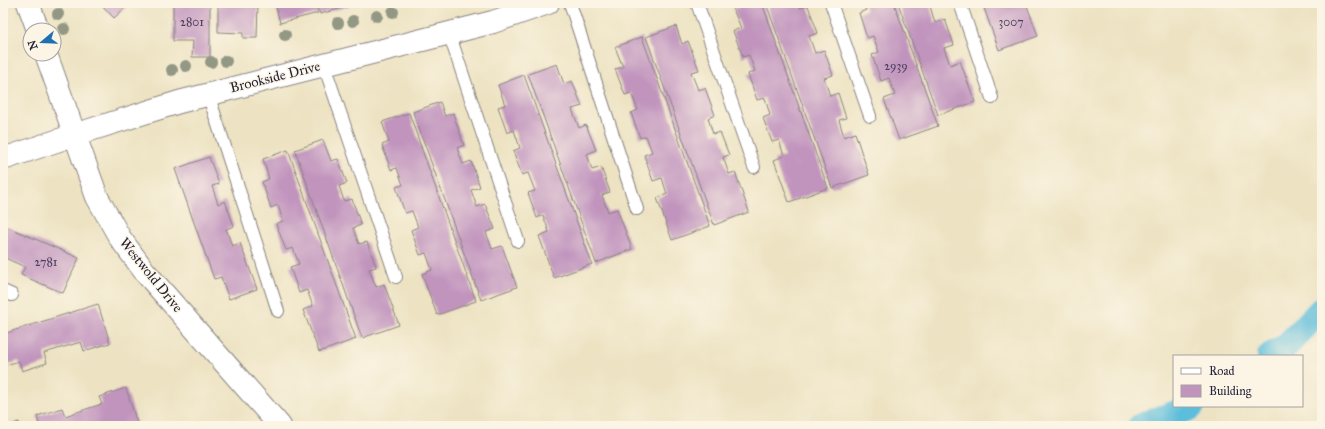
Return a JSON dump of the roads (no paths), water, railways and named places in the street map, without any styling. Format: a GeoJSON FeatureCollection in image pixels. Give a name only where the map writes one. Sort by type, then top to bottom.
{"type":"FeatureCollection","features":[{"type":"Feature","properties":{"kind":"street"},"geometry":{"type":"LineString","coordinates":[[28,3],[35,22]]}},
{"type":"Feature","properties":{"kind":"street","name":"Brookside Drive"},"geometry":{"type":"LineString","coordinates":[[3,159],[179,102],[493,22],[548,3]]}},
{"type":"Feature","properties":{"kind":"street","name":"Westwold Drive"},"geometry":{"type":"LineString","coordinates":[[49,62],[97,197],[120,238],[144,272],[280,426]]}},
{"type":"Feature","properties":{"kind":"lane"},"geometry":{"type":"LineString","coordinates":[[570,3],[637,208]]}},
{"type":"Feature","properties":{"kind":"lane"},"geometry":{"type":"LineString","coordinates":[[697,3],[754,167]]}},
{"type":"Feature","properties":{"kind":"lane"},"geometry":{"type":"LineString","coordinates":[[830,3],[870,116]]}},
{"type":"Feature","properties":{"kind":"lane"},"geometry":{"type":"LineString","coordinates":[[960,3],[992,98]]}},
{"type":"Feature","properties":{"kind":"lane"},"geometry":{"type":"LineString","coordinates":[[449,33],[518,241]]}},
{"type":"Feature","properties":{"kind":"lane"},"geometry":{"type":"LineString","coordinates":[[324,65],[396,277]]}},
{"type":"Feature","properties":{"kind":"lane"},"geometry":{"type":"LineString","coordinates":[[208,94],[278,311]]}},
{"type":"Feature","properties":{"kind":"waterway"},"geometry":{"type":"LineString","coordinates":[[1272,355],[1285,347],[1322,309]]}},
{"type":"Feature","properties":{"kind":"waterway"},"geometry":{"type":"LineString","coordinates":[[1141,426],[1190,407]]}}]}
